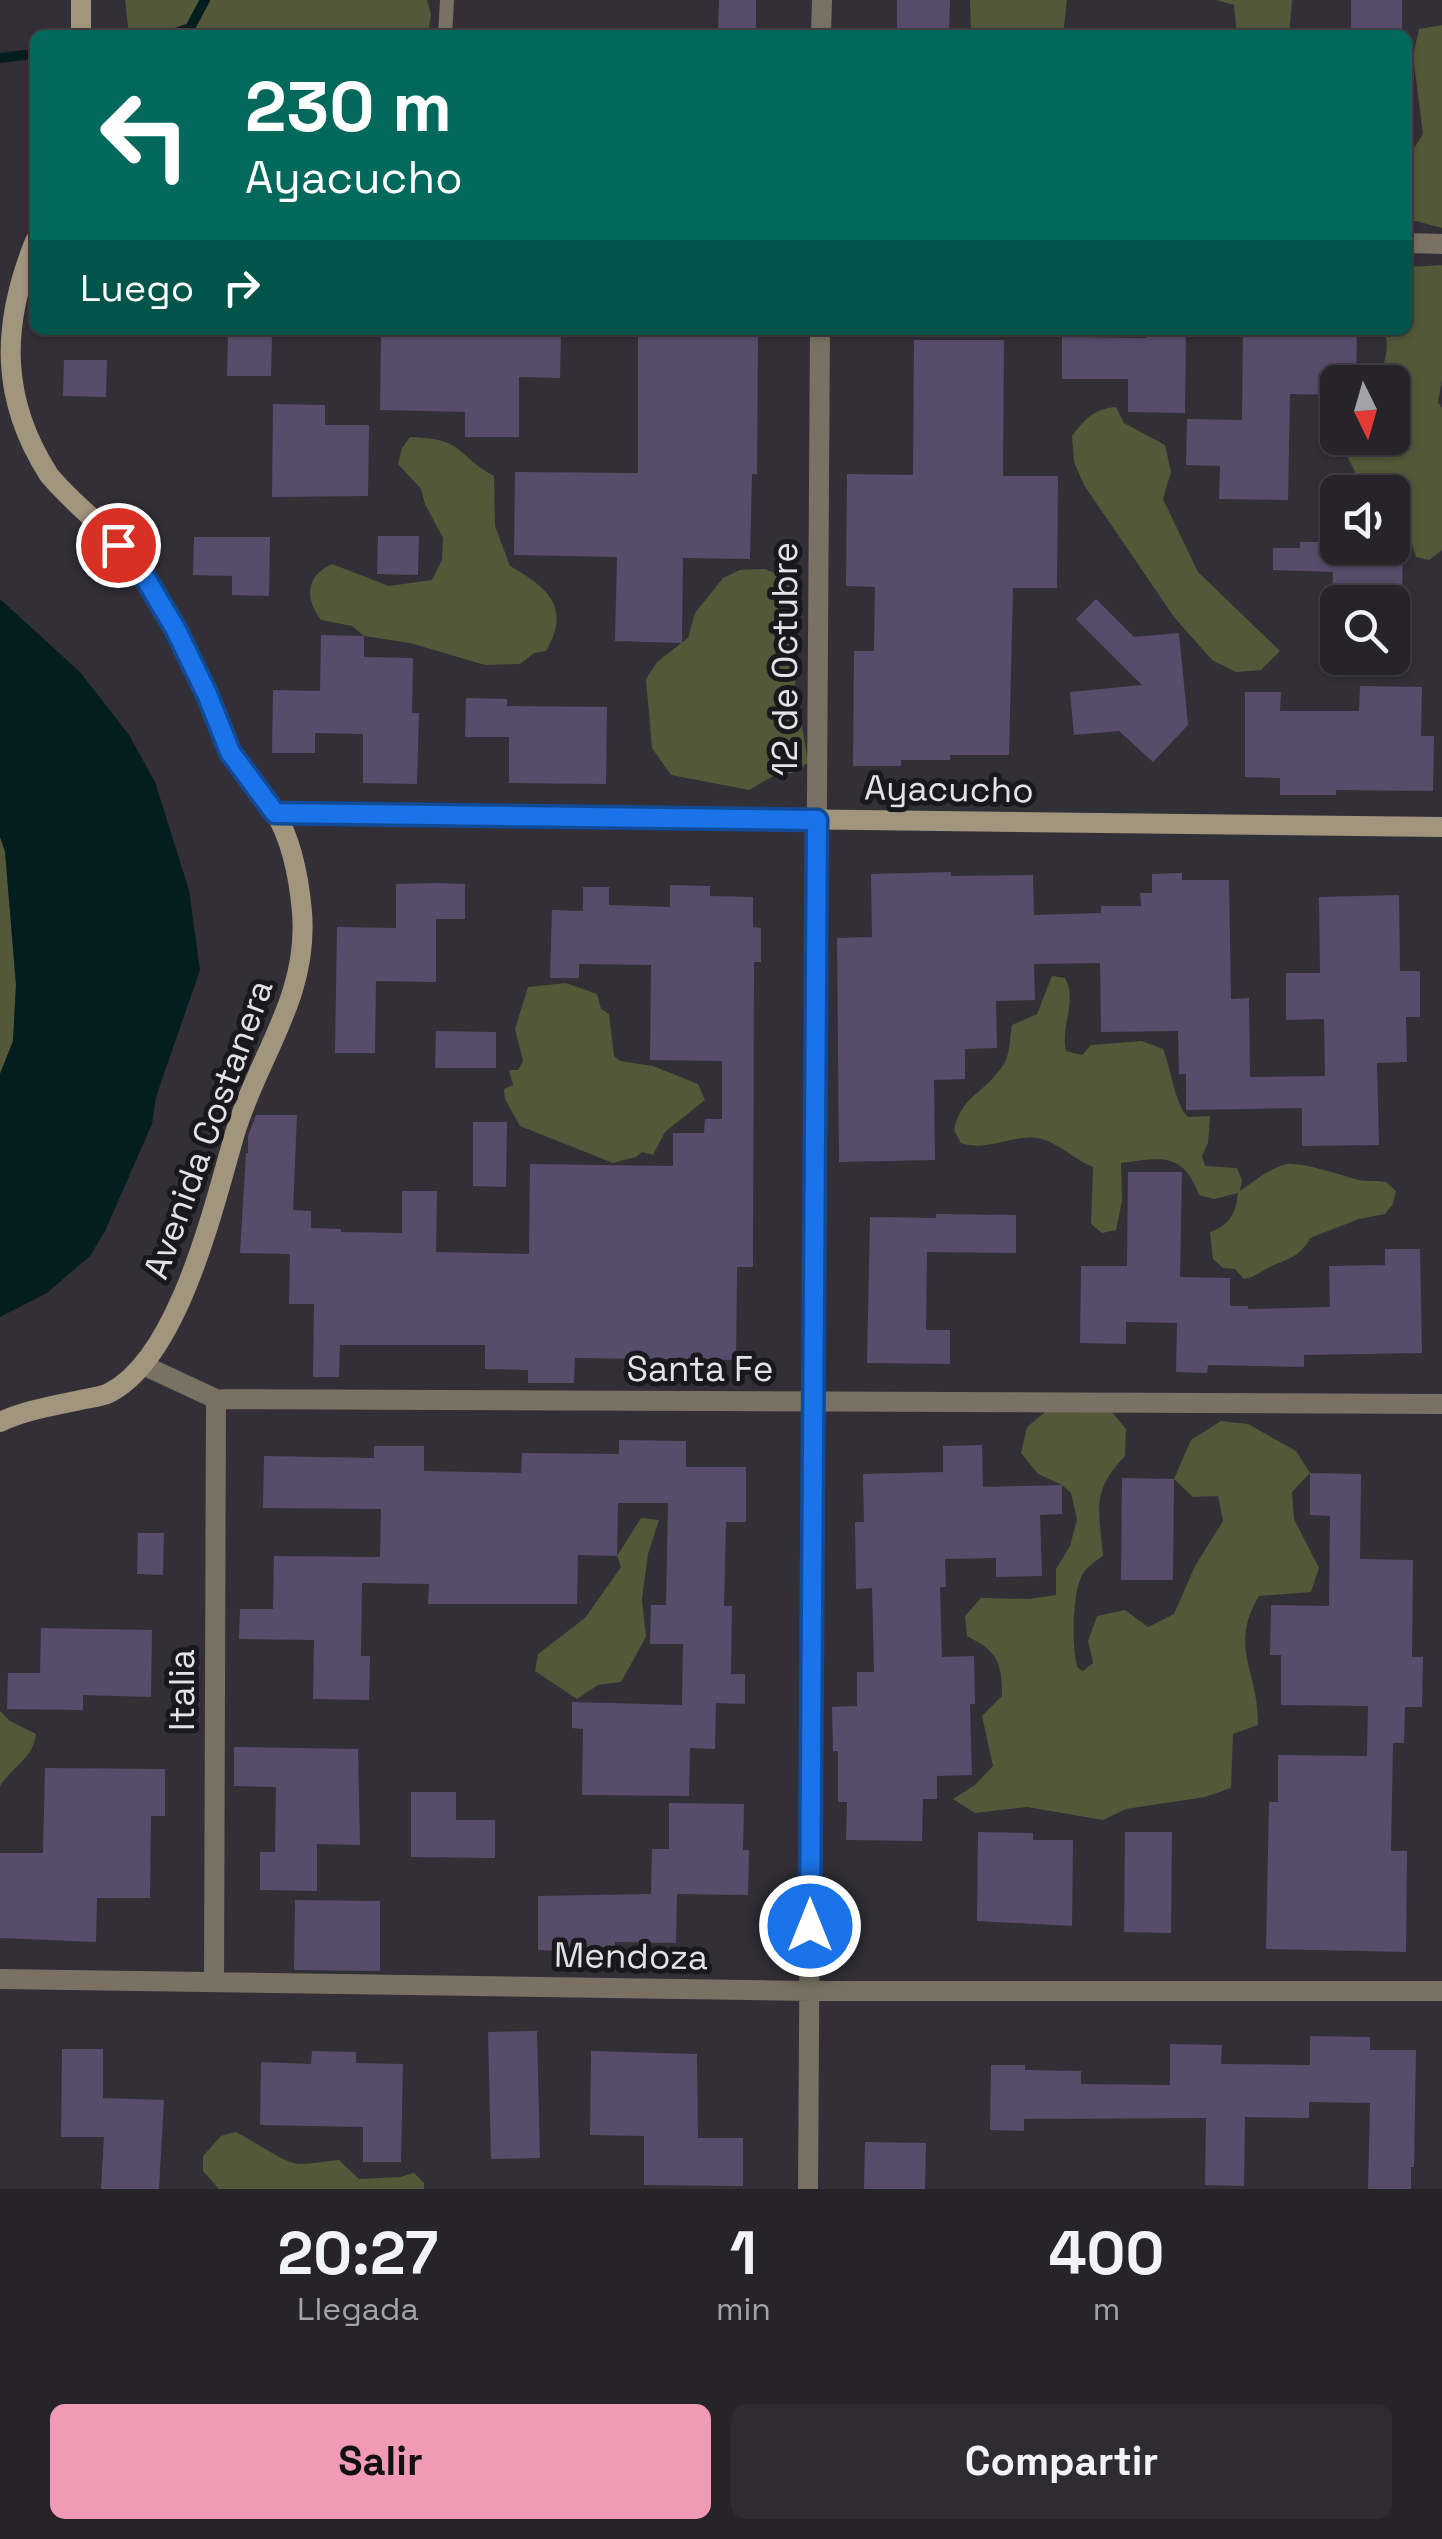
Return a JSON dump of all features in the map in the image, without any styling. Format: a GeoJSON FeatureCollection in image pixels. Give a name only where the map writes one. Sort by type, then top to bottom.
{"type":"FeatureCollection","features":[{"type":"Feature","properties":{"kind":"street"},"geometry":{"type":"LineString","coordinates":[[81,30],[82,0]]}},
{"type":"Feature","properties":{"kind":"street"},"geometry":{"type":"LineString","coordinates":[[821,30],[822,0]]}},
{"type":"Feature","properties":{"kind":"street"},"geometry":{"type":"LineString","coordinates":[[1412,244],[1442,244]]}},
{"type":"Feature","properties":{"kind":"street","name":"Avenida Costanera"},"geometry":{"type":"LineString","coordinates":[[0,1422],[18,1414],[108,1394],[145,1366],[192,1276],[241,1114],[300,976],[302,915],[296,864],[275,813],[230,752],[199,677],[138,566],[48,474],[18,427],[6,384],[6,332],[14,292],[30,253]]}},
{"type":"Feature","properties":{"kind":"street","name":"12 de Octubre"},"geometry":{"type":"LineString","coordinates":[[808,2189],[820,335]]}},
{"type":"Feature","properties":{"kind":"street","name":"Ayacucho"},"geometry":{"type":"LineString","coordinates":[[275,813],[1442,827]]}},
{"type":"Feature","properties":{"kind":"street","name":"Santa Fe"},"geometry":{"type":"LineString","coordinates":[[145,1366],[216,1399],[1442,1404]]}},
{"type":"Feature","properties":{"kind":"street","name":"Italia"},"geometry":{"type":"LineString","coordinates":[[214,1982],[216,1399]]}},
{"type":"Feature","properties":{"kind":"street","name":"Mendoza"},"geometry":{"type":"LineString","coordinates":[[0,1979],[810,1991],[1442,1991]]}},
{"type":"Feature","properties":{"kind":"lane"},"geometry":{"type":"LineString","coordinates":[[445,30],[447,0]]}},
{"type":"Feature","properties":{"kind":"green space"},"geometry":{"type":"Polygon","coordinates":[[[125,0],[427,0],[431,14],[429,30],[128,30],[125,0]]]}},
{"type":"Feature","properties":{"kind":"green space"},"geometry":{"type":"Polygon","coordinates":[[[970,0],[1067,0],[1064,30],[971,30],[970,0]]]}},
{"type":"Feature","properties":{"kind":"green space"},"geometry":{"type":"Polygon","coordinates":[[[1216,0],[1292,0],[1289,30],[1236,30],[1234,5],[1216,0]]]}},
{"type":"Feature","properties":{"kind":"green space"},"geometry":{"type":"Polygon","coordinates":[[[1442,25],[1442,228],[1412,220],[1412,152],[1423,134],[1413,56],[1419,29],[1442,25]]]}},
{"type":"Feature","properties":{"kind":"green space"},"geometry":{"type":"Polygon","coordinates":[[[1442,265],[1442,380],[1438,402],[1442,408],[1442,550],[1429,560],[1416,557],[1410,538],[1410,475],[1356,475],[1346,455],[1410,455],[1410,365],[1383,365],[1386,335],[1412,335],[1412,267],[1442,265]]]}},
{"type":"Feature","properties":{"kind":"green space"},"geometry":{"type":"Polygon","coordinates":[[[1116,407],[1124,423],[1165,445],[1171,472],[1163,499],[1198,572],[1280,651],[1261,670],[1236,672],[1212,660],[1174,617],[1084,485],[1074,462],[1072,436],[1090,416],[1116,407]]]}},
{"type":"Feature","properties":{"kind":"green space"},"geometry":{"type":"Polygon","coordinates":[[[410,437],[450,444],[494,476],[495,526],[510,566],[545,591],[556,610],[557,622],[546,651],[534,653],[520,664],[485,665],[410,643],[364,636],[352,626],[321,620],[312,604],[310,589],[317,575],[332,564],[389,586],[432,580],[442,560],[443,538],[421,489],[398,464],[410,437]]]}},
{"type":"Feature","properties":{"kind":"green space"},"geometry":{"type":"Polygon","coordinates":[[[765,569],[798,583],[797,612],[789,645],[808,763],[749,790],[671,775],[652,748],[646,679],[657,662],[688,638],[695,613],[723,578],[740,570],[765,569]]]}},
{"type":"Feature","properties":{"kind":"green space"},"geometry":{"type":"Polygon","coordinates":[[[0,837],[5,851],[16,985],[13,1042],[0,1074],[0,837]]]}},
{"type":"Feature","properties":{"kind":"green space"},"geometry":{"type":"Polygon","coordinates":[[[1052,976],[1065,978],[1069,987],[1066,1051],[1082,1055],[1091,1045],[1142,1041],[1163,1049],[1176,1095],[1188,1117],[1210,1116],[1208,1143],[1202,1156],[1205,1166],[1237,1168],[1242,1180],[1240,1191],[1274,1168],[1293,1164],[1359,1180],[1386,1182],[1396,1191],[1393,1204],[1385,1214],[1359,1219],[1310,1238],[1292,1257],[1244,1279],[1235,1269],[1223,1268],[1213,1259],[1210,1232],[1230,1218],[1238,1193],[1214,1199],[1199,1195],[1178,1164],[1159,1159],[1121,1163],[1122,1201],[1116,1230],[1102,1233],[1091,1224],[1093,1167],[1042,1139],[1022,1138],[981,1146],[961,1143],[954,1130],[958,1118],[1003,1065],[1012,1025],[1037,1014],[1052,976]]]}},
{"type":"Feature","properties":{"kind":"green space"},"geometry":{"type":"Polygon","coordinates":[[[566,983],[597,994],[601,1009],[609,1014],[614,1056],[620,1061],[653,1066],[698,1084],[705,1100],[665,1132],[653,1155],[642,1152],[613,1163],[520,1126],[505,1099],[504,1089],[513,1085],[509,1070],[518,1070],[523,1061],[515,1029],[528,987],[566,983]]]}},
{"type":"Feature","properties":{"kind":"green space"},"geometry":{"type":"Polygon","coordinates":[[[1108,1407],[1126,1429],[1125,1456],[1102,1491],[1099,1513],[1103,1556],[1084,1572],[1077,1591],[1074,1634],[1078,1668],[1083,1671],[1093,1663],[1088,1641],[1097,1616],[1125,1610],[1148,1627],[1174,1614],[1195,1566],[1223,1521],[1218,1496],[1193,1497],[1174,1479],[1191,1440],[1221,1421],[1248,1424],[1296,1451],[1310,1473],[1292,1492],[1294,1519],[1319,1568],[1311,1592],[1259,1596],[1250,1614],[1245,1645],[1258,1725],[1233,1734],[1231,1788],[1205,1797],[1126,1809],[1103,1820],[1027,1807],[975,1813],[953,1799],[975,1785],[993,1766],[982,1716],[1002,1696],[1002,1684],[992,1653],[967,1636],[965,1616],[981,1598],[1056,1595],[1056,1569],[1070,1546],[1077,1519],[1071,1493],[1038,1474],[1021,1453],[1027,1427],[1050,1408],[1108,1407]]]}},
{"type":"Feature","properties":{"kind":"green space"},"geometry":{"type":"Polygon","coordinates":[[[641,1518],[659,1520],[648,1554],[642,1599],[646,1637],[621,1682],[598,1685],[577,1699],[535,1671],[538,1654],[585,1618],[621,1567],[617,1556],[641,1518]]]}},
{"type":"Feature","properties":{"kind":"green space"},"geometry":{"type":"Polygon","coordinates":[[[0,1711],[10,1721],[36,1734],[26,1756],[0,1786],[0,1711]]]}},
{"type":"Feature","properties":{"kind":"green space"},"geometry":{"type":"Polygon","coordinates":[[[235,2132],[292,2163],[339,2160],[359,2179],[414,2173],[424,2183],[424,2189],[219,2189],[203,2171],[203,2156],[221,2136],[235,2132]]]}},
{"type":"Feature","properties":{"kind":"shaded area"},"geometry":{"type":"Polygon","coordinates":[[[0,599],[80,672],[129,735],[155,782],[189,890],[200,970],[156,1097],[152,1124],[105,1231],[90,1256],[47,1293],[0,1317],[0,1074],[13,1041],[16,985],[5,851],[0,837],[0,599]]]}},
{"type":"Feature","properties":{"kind":"building"},"geometry":{"type":"Polygon","coordinates":[[[719,0],[756,0],[756,30],[718,30],[719,0]]]}},
{"type":"Feature","properties":{"kind":"building"},"geometry":{"type":"Polygon","coordinates":[[[897,0],[950,0],[949,30],[897,30],[897,0]]]}},
{"type":"Feature","properties":{"kind":"building"},"geometry":{"type":"Polygon","coordinates":[[[1351,0],[1402,0],[1402,30],[1351,30],[1351,0]]]}},
{"type":"Feature","properties":{"kind":"building"},"geometry":{"type":"Polygon","coordinates":[[[228,335],[272,335],[271,376],[227,376],[228,335]]]}},
{"type":"Feature","properties":{"kind":"building"},"geometry":{"type":"Polygon","coordinates":[[[381,335],[561,335],[560,378],[519,377],[519,437],[465,437],[465,412],[380,410],[381,335]]]}},
{"type":"Feature","properties":{"kind":"building"},"geometry":{"type":"Polygon","coordinates":[[[638,335],[758,335],[757,474],[752,474],[750,559],[683,558],[682,643],[615,641],[617,557],[514,555],[515,472],[638,473],[638,335]]]}},
{"type":"Feature","properties":{"kind":"building"},"geometry":{"type":"Polygon","coordinates":[[[1186,335],[1185,413],[1128,412],[1128,379],[1062,379],[1062,337],[1186,335]]]}},
{"type":"Feature","properties":{"kind":"building"},"geometry":{"type":"Polygon","coordinates":[[[1243,335],[1357,335],[1356,365],[1320,365],[1320,395],[1290,394],[1288,500],[1219,499],[1220,466],[1186,465],[1187,419],[1242,420],[1243,335]]]}},
{"type":"Feature","properties":{"kind":"building"},"geometry":{"type":"Polygon","coordinates":[[[914,340],[1004,340],[1003,476],[1058,476],[1057,588],[1013,588],[1009,755],[950,755],[950,760],[901,760],[901,766],[853,766],[854,651],[874,651],[875,587],[846,586],[847,474],[913,475],[914,340]]]}},
{"type":"Feature","properties":{"kind":"building"},"geometry":{"type":"Polygon","coordinates":[[[64,360],[107,360],[106,397],[63,396],[64,360]]]}},
{"type":"Feature","properties":{"kind":"building"},"geometry":{"type":"Polygon","coordinates":[[[273,404],[325,405],[325,425],[369,425],[368,496],[272,497],[273,404]]]}},
{"type":"Feature","properties":{"kind":"building"},"geometry":{"type":"Polygon","coordinates":[[[378,536],[419,536],[418,575],[377,574],[378,536]]]}},
{"type":"Feature","properties":{"kind":"building"},"geometry":{"type":"Polygon","coordinates":[[[194,537],[270,537],[269,596],[232,595],[232,576],[193,575],[194,537]]]}},
{"type":"Feature","properties":{"kind":"building"},"geometry":{"type":"Polygon","coordinates":[[[1300,542],[1320,542],[1320,565],[1403,565],[1402,585],[1332,585],[1333,572],[1273,570],[1273,548],[1300,548],[1300,542]]]}},
{"type":"Feature","properties":{"kind":"building"},"geometry":{"type":"Polygon","coordinates":[[[1096,599],[1134,637],[1179,633],[1188,725],[1153,762],[1119,731],[1074,735],[1070,692],[1142,685],[1076,619],[1096,599]]]}},
{"type":"Feature","properties":{"kind":"building"},"geometry":{"type":"Polygon","coordinates":[[[321,635],[364,636],[364,657],[413,658],[412,713],[419,713],[417,784],[363,783],[363,734],[315,733],[315,753],[272,753],[273,690],[320,691],[321,635]]]}},
{"type":"Feature","properties":{"kind":"building"},"geometry":{"type":"Polygon","coordinates":[[[1360,686],[1422,687],[1421,736],[1434,736],[1433,791],[1336,790],[1336,795],[1280,795],[1280,778],[1245,777],[1245,692],[1281,692],[1280,711],[1359,711],[1360,686]]]}},
{"type":"Feature","properties":{"kind":"building"},"geometry":{"type":"Polygon","coordinates":[[[466,698],[507,699],[507,706],[607,707],[606,784],[509,783],[509,737],[465,737],[466,698]]]}},
{"type":"Feature","properties":{"kind":"building"},"geometry":{"type":"Polygon","coordinates":[[[951,872],[951,876],[1033,875],[1034,915],[1101,913],[1101,906],[1141,906],[1140,893],[1152,893],[1152,874],[1182,873],[1182,880],[1229,880],[1231,999],[1249,998],[1250,1077],[1325,1076],[1324,1019],[1286,1020],[1286,973],[1320,973],[1319,897],[1399,895],[1400,971],[1420,971],[1420,1017],[1406,1017],[1407,1062],[1377,1063],[1379,1145],[1302,1146],[1302,1108],[1186,1110],[1186,1074],[1179,1074],[1178,1031],[1101,1032],[1100,963],[1034,964],[1035,1000],[996,1001],[997,1048],[965,1049],[965,1079],[934,1080],[935,1160],[839,1162],[837,938],[872,937],[871,874],[951,872]]]}},
{"type":"Feature","properties":{"kind":"building"},"geometry":{"type":"Polygon","coordinates":[[[396,884],[465,884],[465,919],[436,919],[436,982],[376,981],[375,1053],[335,1053],[337,927],[396,928],[396,884]]]}},
{"type":"Feature","properties":{"kind":"building"},"geometry":{"type":"Polygon","coordinates":[[[670,885],[710,886],[710,896],[753,897],[753,927],[761,928],[761,962],[754,962],[753,1267],[737,1267],[736,1360],[575,1358],[574,1383],[528,1383],[528,1370],[485,1369],[485,1345],[340,1345],[339,1377],[313,1377],[314,1304],[289,1304],[290,1254],[240,1253],[246,1153],[256,1115],[297,1115],[293,1210],[311,1211],[311,1228],[402,1233],[402,1191],[437,1191],[436,1252],[529,1254],[530,1164],[673,1166],[673,1133],[704,1133],[705,1119],[722,1119],[722,1061],[650,1060],[651,965],[579,964],[579,978],[550,978],[552,910],[583,911],[583,887],[609,887],[609,905],[670,907],[670,885]]]}},
{"type":"Feature","properties":{"kind":"building"},"geometry":{"type":"Polygon","coordinates":[[[436,1031],[496,1032],[496,1068],[435,1068],[436,1031]]]}},
{"type":"Feature","properties":{"kind":"building"},"geometry":{"type":"Polygon","coordinates":[[[473,1122],[507,1122],[506,1187],[473,1186],[473,1122]]]}},
{"type":"Feature","properties":{"kind":"building"},"geometry":{"type":"Polygon","coordinates":[[[1128,1172],[1182,1172],[1180,1277],[1230,1278],[1230,1306],[1330,1307],[1329,1266],[1385,1265],[1385,1249],[1420,1249],[1422,1353],[1304,1355],[1304,1367],[1208,1365],[1207,1373],[1176,1372],[1177,1323],[1126,1322],[1126,1344],[1080,1343],[1081,1266],[1127,1266],[1128,1172]]]}},
{"type":"Feature","properties":{"kind":"building"},"geometry":{"type":"Polygon","coordinates":[[[936,1214],[1016,1215],[1016,1253],[927,1252],[926,1330],[950,1330],[950,1364],[867,1363],[870,1217],[936,1218],[936,1214]]]}},
{"type":"Feature","properties":{"kind":"building"},"geometry":{"type":"Polygon","coordinates":[[[619,1440],[686,1441],[686,1467],[746,1467],[746,1522],[726,1522],[724,1606],[732,1606],[731,1674],[745,1674],[745,1704],[716,1703],[715,1749],[690,1748],[689,1796],[582,1795],[583,1729],[572,1728],[572,1702],[682,1705],[683,1644],[650,1644],[651,1605],[666,1605],[668,1503],[618,1503],[617,1556],[578,1555],[577,1604],[428,1604],[429,1584],[362,1583],[361,1656],[370,1656],[369,1700],[313,1699],[314,1640],[239,1639],[240,1609],[273,1609],[274,1556],[380,1557],[381,1509],[263,1508],[264,1456],[374,1458],[374,1446],[424,1446],[424,1471],[521,1473],[522,1453],[619,1454],[619,1440]]]}},
{"type":"Feature","properties":{"kind":"building"},"geometry":{"type":"Polygon","coordinates":[[[982,1445],[983,1487],[1062,1485],[1062,1514],[1040,1515],[1042,1576],[996,1577],[996,1558],[945,1559],[946,1587],[940,1587],[942,1657],[974,1656],[975,1704],[970,1704],[972,1775],[937,1776],[937,1799],[923,1799],[922,1841],[846,1840],[847,1802],[838,1802],[838,1751],[833,1751],[832,1707],[857,1706],[857,1672],[874,1672],[872,1588],[856,1589],[855,1522],[864,1522],[863,1474],[943,1472],[943,1446],[982,1445]]]}},
{"type":"Feature","properties":{"kind":"building"},"geometry":{"type":"Polygon","coordinates":[[[1310,1473],[1361,1474],[1360,1559],[1413,1560],[1412,1657],[1423,1657],[1422,1707],[1405,1707],[1404,1743],[1393,1743],[1391,1851],[1407,1851],[1406,1952],[1266,1949],[1269,1802],[1278,1802],[1278,1755],[1367,1756],[1368,1706],[1281,1705],[1281,1655],[1270,1655],[1271,1605],[1329,1606],[1330,1516],[1310,1515],[1310,1473]]]}},
{"type":"Feature","properties":{"kind":"building"},"geometry":{"type":"Polygon","coordinates":[[[1122,1478],[1174,1479],[1173,1580],[1121,1580],[1122,1478]]]}},
{"type":"Feature","properties":{"kind":"building"},"geometry":{"type":"Polygon","coordinates":[[[138,1533],[164,1533],[163,1575],[137,1574],[138,1533]]]}},
{"type":"Feature","properties":{"kind":"building"},"geometry":{"type":"Polygon","coordinates":[[[41,1628],[152,1630],[151,1697],[83,1695],[83,1710],[7,1709],[8,1673],[40,1673],[41,1628]]]}},
{"type":"Feature","properties":{"kind":"building"},"geometry":{"type":"Polygon","coordinates":[[[234,1747],[358,1749],[360,1845],[317,1844],[317,1891],[260,1890],[260,1852],[275,1852],[276,1787],[234,1786],[234,1747]]]}},
{"type":"Feature","properties":{"kind":"building"},"geometry":{"type":"Polygon","coordinates":[[[45,1768],[165,1769],[165,1816],[151,1816],[150,1898],[97,1898],[96,1942],[0,1938],[0,1853],[43,1853],[45,1768]]]}},
{"type":"Feature","properties":{"kind":"building"},"geometry":{"type":"Polygon","coordinates":[[[411,1792],[456,1792],[456,1820],[495,1820],[495,1858],[411,1857],[411,1792]]]}},
{"type":"Feature","properties":{"kind":"building"},"geometry":{"type":"Polygon","coordinates":[[[669,1803],[744,1804],[743,1850],[749,1850],[748,1895],[677,1894],[676,1943],[615,1942],[614,1954],[538,1950],[538,1896],[651,1894],[652,1849],[669,1849],[669,1803]]]}},
{"type":"Feature","properties":{"kind":"building"},"geometry":{"type":"Polygon","coordinates":[[[978,1832],[1033,1833],[1033,1840],[1073,1840],[1072,1926],[977,1921],[978,1832]]]}},
{"type":"Feature","properties":{"kind":"building"},"geometry":{"type":"Polygon","coordinates":[[[1125,1832],[1172,1832],[1171,1933],[1124,1932],[1125,1832]]]}},
{"type":"Feature","properties":{"kind":"building"},"geometry":{"type":"Polygon","coordinates":[[[295,1900],[380,1901],[380,1971],[294,1970],[295,1900]]]}},
{"type":"Feature","properties":{"kind":"building"},"geometry":{"type":"Polygon","coordinates":[[[537,2031],[540,2158],[491,2159],[488,2032],[537,2031]]]}},
{"type":"Feature","properties":{"kind":"building"},"geometry":{"type":"Polygon","coordinates":[[[1310,2036],[1370,2037],[1370,2050],[1416,2050],[1411,2189],[1368,2189],[1370,2103],[1309,2102],[1309,2118],[1245,2117],[1244,2186],[1205,2185],[1206,2118],[1024,2119],[1024,2131],[990,2130],[991,2065],[1081,2071],[1081,2084],[1170,2085],[1170,2044],[1222,2045],[1221,2064],[1310,2065],[1310,2036]]]}},
{"type":"Feature","properties":{"kind":"building"},"geometry":{"type":"Polygon","coordinates":[[[62,2049],[103,2049],[103,2098],[164,2100],[159,2189],[101,2189],[104,2137],[61,2137],[62,2049]]]}},
{"type":"Feature","properties":{"kind":"building"},"geometry":{"type":"Polygon","coordinates":[[[312,2051],[356,2052],[356,2063],[403,2064],[401,2162],[363,2162],[363,2127],[260,2125],[261,2062],[311,2064],[312,2051]]]}},
{"type":"Feature","properties":{"kind":"building"},"geometry":{"type":"Polygon","coordinates":[[[591,2051],[697,2054],[698,2138],[743,2138],[743,2186],[644,2185],[644,2136],[590,2135],[591,2051]]]}},
{"type":"Feature","properties":{"kind":"building"},"geometry":{"type":"Polygon","coordinates":[[[865,2142],[926,2143],[925,2189],[864,2189],[865,2142]]]}},
{"type":"Feature","properties":{"kind":"waterway"},"geometry":{"type":"LineString","coordinates":[[184,30],[190,28],[205,0]]}},
{"type":"Feature","properties":{"kind":"waterway"},"geometry":{"type":"LineString","coordinates":[[0,58],[25,55]]}},
{"type":"Feature","properties":{"kind":"route"},"geometry":{"type":"LineString","coordinates":[[118,545],[138,566],[175,628],[230,752],[275,813],[817,820],[810,1926]]}}]}
